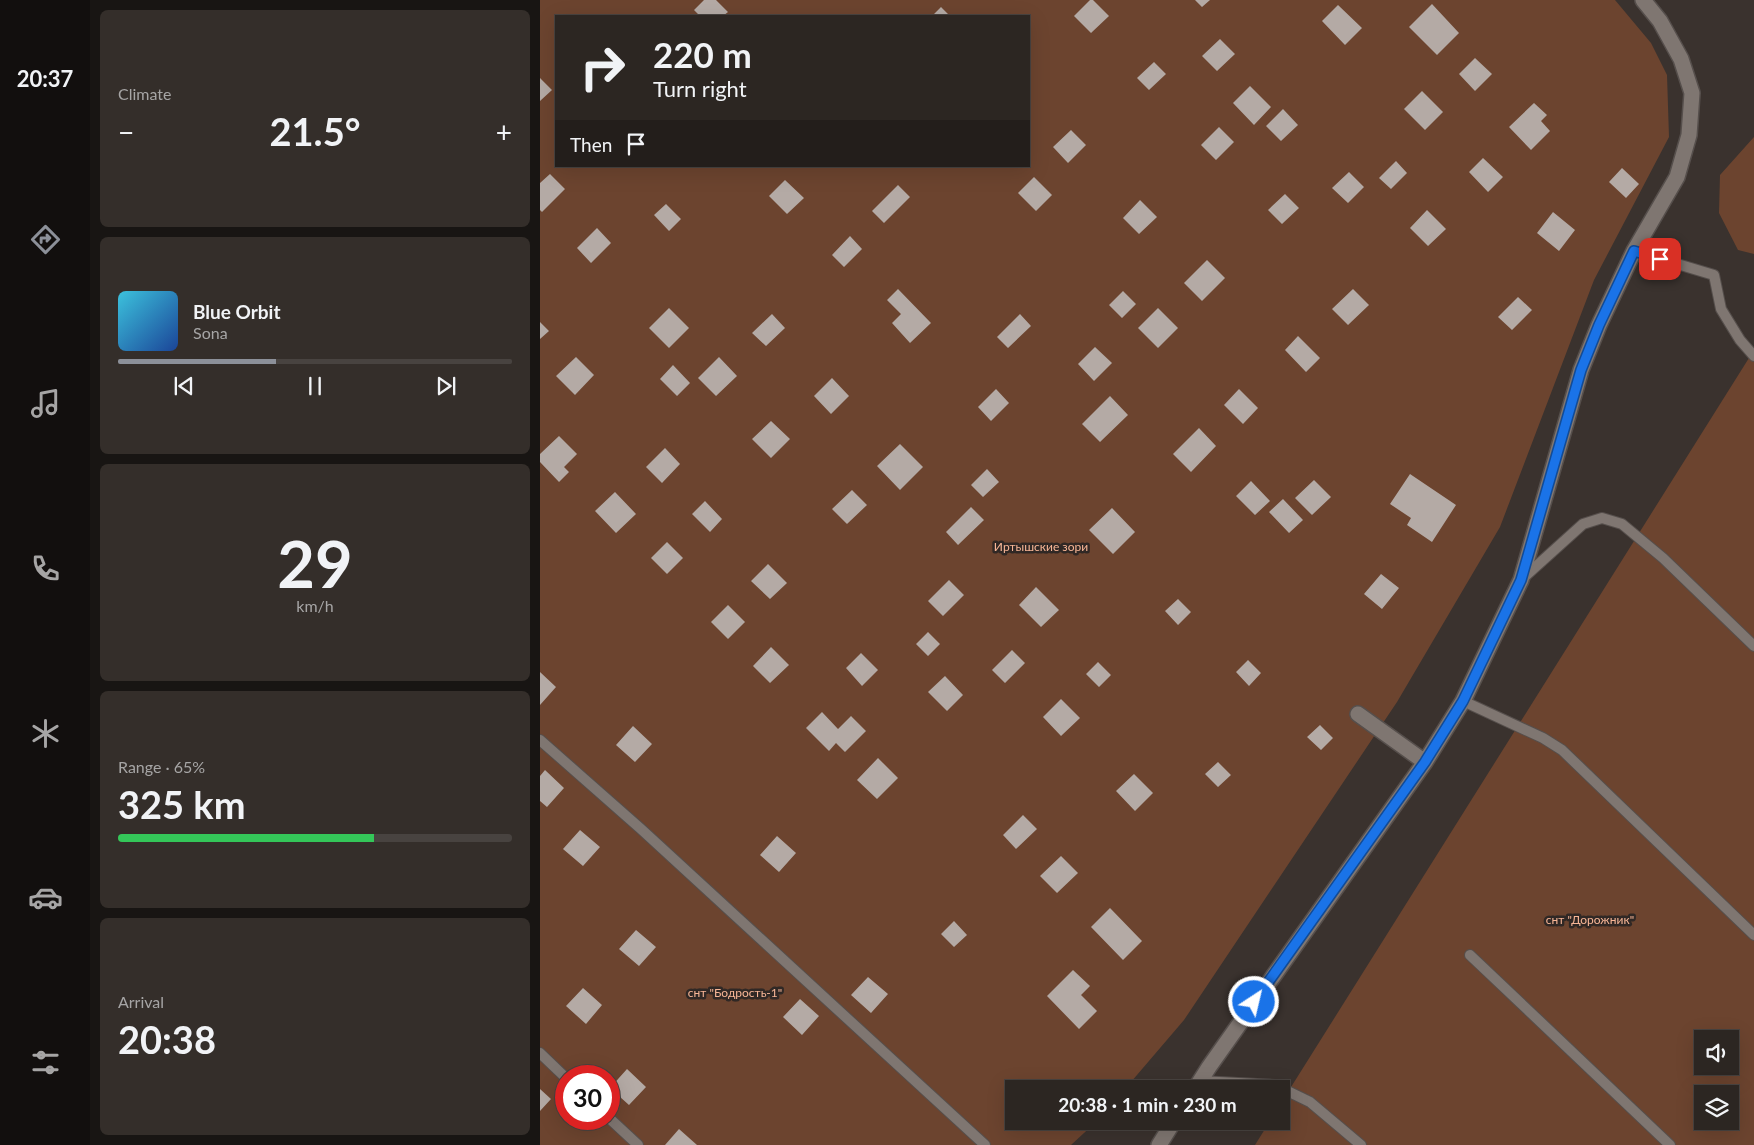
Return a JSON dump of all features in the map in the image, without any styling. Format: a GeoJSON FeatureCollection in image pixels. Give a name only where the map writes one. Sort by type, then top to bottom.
{"type":"FeatureCollection","features":[{"type":"Feature","properties":{"kind":"street"},"geometry":{"type":"LineString","coordinates":[[1202,1080],[1425,762],[1463,701],[1521,580],[1581,370],[1599,325],[1634,251],[1677,177],[1689,135],[1692,93],[1681,59],[1660,21],[1643,0]]}},
{"type":"Feature","properties":{"kind":"street"},"geometry":{"type":"LineString","coordinates":[[1358,714],[1425,762]]}},
{"type":"Feature","properties":{"kind":"street"},"geometry":{"type":"LineString","coordinates":[[1159,1145],[1168,1130]]}},
{"type":"Feature","properties":{"kind":"lane"},"geometry":{"type":"LineString","coordinates":[[1634,251],[1714,275],[1721,309],[1740,340],[1754,356]]}},
{"type":"Feature","properties":{"kind":"lane"},"geometry":{"type":"LineString","coordinates":[[1521,580],[1583,524],[1602,518],[1622,524],[1663,558],[1754,646]]}},
{"type":"Feature","properties":{"kind":"lane"},"geometry":{"type":"LineString","coordinates":[[1463,701],[1543,738],[1562,750],[1754,935]]}},
{"type":"Feature","properties":{"kind":"lane"},"geometry":{"type":"LineString","coordinates":[[540,740],[641,829],[985,1145]]}},
{"type":"Feature","properties":{"kind":"lane"},"geometry":{"type":"LineString","coordinates":[[1470,955],[1670,1145]]}},
{"type":"Feature","properties":{"kind":"lane"},"geometry":{"type":"LineString","coordinates":[[540,1054],[555,1068]]}},
{"type":"Feature","properties":{"kind":"lane"},"geometry":{"type":"LineString","coordinates":[[1290,1092],[1310,1102],[1361,1145]]}},
{"type":"Feature","properties":{"kind":"lane"},"geometry":{"type":"LineString","coordinates":[[620,1128],[638,1145]]}},
{"type":"Feature","properties":{"kind":"green space","name":"Иртышские зори"},"geometry":{"type":"Polygon","coordinates":[[[540,0],[1615,0],[1651,43],[1667,75],[1669,137],[1594,280],[1500,527],[1397,702],[1184,1020],[1133,1080],[1005,1080],[1005,1130],[1087,1130],[1071,1145],[540,1145],[540,0]]]}},
{"type":"Feature","properties":{"kind":"green space"},"geometry":{"type":"Polygon","coordinates":[[[1754,137],[1754,254],[1738,250],[1719,213],[1720,175],[1754,137]]]}},
{"type":"Feature","properties":{"kind":"green space","name":"снт \"Дорожник\""},"geometry":{"type":"Polygon","coordinates":[[[1754,350],[1754,1145],[1255,1145],[1264,1130],[1290,1130],[1290,1089],[1754,350]]]}},
{"type":"Feature","properties":{"kind":"building"},"geometry":{"type":"Polygon","coordinates":[[[704,0],[716,0],[728,12],[724,15],[699,15],[694,10],[704,0]]]}},
{"type":"Feature","properties":{"kind":"building"},"geometry":{"type":"Polygon","coordinates":[[[1090,0],[1093,0],[1109,16],[1091,33],[1074,16],[1090,0]]]}},
{"type":"Feature","properties":{"kind":"building"},"geometry":{"type":"Polygon","coordinates":[[[1195,0],[1210,0],[1202,7],[1195,0]]]}},
{"type":"Feature","properties":{"kind":"building"},"geometry":{"type":"Polygon","coordinates":[[[1432,4],[1459,33],[1437,55],[1409,27],[1432,4]]]}},
{"type":"Feature","properties":{"kind":"building"},"geometry":{"type":"Polygon","coordinates":[[[1338,5],[1362,28],[1345,45],[1322,21],[1338,5]]]}},
{"type":"Feature","properties":{"kind":"building"},"geometry":{"type":"Polygon","coordinates":[[[941,7],[949,15],[933,15],[941,7]]]}},
{"type":"Feature","properties":{"kind":"building"},"geometry":{"type":"Polygon","coordinates":[[[1220,39],[1235,54],[1217,71],[1202,56],[1220,39]]]}},
{"type":"Feature","properties":{"kind":"building"},"geometry":{"type":"Polygon","coordinates":[[[1475,58],[1492,74],[1475,91],[1459,74],[1475,58]]]}},
{"type":"Feature","properties":{"kind":"building"},"geometry":{"type":"Polygon","coordinates":[[[1154,62],[1166,74],[1149,90],[1137,78],[1154,62]]]}},
{"type":"Feature","properties":{"kind":"building"},"geometry":{"type":"Polygon","coordinates":[[[540,78],[552,90],[540,101],[540,78]]]}},
{"type":"Feature","properties":{"kind":"building"},"geometry":{"type":"Polygon","coordinates":[[[1250,86],[1271,107],[1254,125],[1233,103],[1250,86]]]}},
{"type":"Feature","properties":{"kind":"building"},"geometry":{"type":"Polygon","coordinates":[[[1422,91],[1443,112],[1425,130],[1404,109],[1422,91]]]}},
{"type":"Feature","properties":{"kind":"building"},"geometry":{"type":"Polygon","coordinates":[[[1534,103],[1547,115],[1541,121],[1550,131],[1531,150],[1509,127],[1534,103]]]}},
{"type":"Feature","properties":{"kind":"building"},"geometry":{"type":"Polygon","coordinates":[[[1283,109],[1298,125],[1281,141],[1266,126],[1283,109]]]}},
{"type":"Feature","properties":{"kind":"building"},"geometry":{"type":"Polygon","coordinates":[[[1219,127],[1234,142],[1216,160],[1201,145],[1219,127]]]}},
{"type":"Feature","properties":{"kind":"building"},"geometry":{"type":"Polygon","coordinates":[[[1071,130],[1086,145],[1068,163],[1053,147],[1071,130]]]}},
{"type":"Feature","properties":{"kind":"building"},"geometry":{"type":"Polygon","coordinates":[[[1483,158],[1503,177],[1488,192],[1469,172],[1483,158]]]}},
{"type":"Feature","properties":{"kind":"building"},"geometry":{"type":"Polygon","coordinates":[[[1396,161],[1407,173],[1391,189],[1379,178],[1396,161]]]}},
{"type":"Feature","properties":{"kind":"building"},"geometry":{"type":"Polygon","coordinates":[[[1622,168],[1639,184],[1626,198],[1609,182],[1622,168]]]}},
{"type":"Feature","properties":{"kind":"building"},"geometry":{"type":"Polygon","coordinates":[[[1349,172],[1364,187],[1348,203],[1332,188],[1349,172]]]}},
{"type":"Feature","properties":{"kind":"building"},"geometry":{"type":"Polygon","coordinates":[[[550,174],[565,189],[542,212],[540,210],[540,183],[550,174]]]}},
{"type":"Feature","properties":{"kind":"building"},"geometry":{"type":"Polygon","coordinates":[[[1034,177],[1052,195],[1036,211],[1018,193],[1034,177]]]}},
{"type":"Feature","properties":{"kind":"building"},"geometry":{"type":"Polygon","coordinates":[[[785,180],[804,198],[787,214],[769,196],[785,180]]]}},
{"type":"Feature","properties":{"kind":"building"},"geometry":{"type":"Polygon","coordinates":[[[898,185],[910,197],[884,223],[872,211],[898,185]]]}},
{"type":"Feature","properties":{"kind":"building"},"geometry":{"type":"Polygon","coordinates":[[[1285,194],[1299,208],[1282,224],[1268,210],[1285,194]]]}},
{"type":"Feature","properties":{"kind":"building"},"geometry":{"type":"Polygon","coordinates":[[[1140,200],[1157,217],[1139,234],[1123,218],[1140,200]]]}},
{"type":"Feature","properties":{"kind":"building"},"geometry":{"type":"Polygon","coordinates":[[[666,204],[681,219],[669,231],[654,215],[666,204]]]}},
{"type":"Feature","properties":{"kind":"building"},"geometry":{"type":"Polygon","coordinates":[[[1427,210],[1446,229],[1428,246],[1410,228],[1427,210]]]}},
{"type":"Feature","properties":{"kind":"building"},"geometry":{"type":"Polygon","coordinates":[[[1553,212],[1575,230],[1559,251],[1537,233],[1553,212]]]}},
{"type":"Feature","properties":{"kind":"building"},"geometry":{"type":"Polygon","coordinates":[[[597,228],[611,243],[591,263],[577,248],[597,228]]]}},
{"type":"Feature","properties":{"kind":"building"},"geometry":{"type":"Polygon","coordinates":[[[850,236],[862,249],[844,267],[832,255],[850,236]]]}},
{"type":"Feature","properties":{"kind":"building"},"geometry":{"type":"Polygon","coordinates":[[[1207,260],[1225,278],[1202,301],[1184,283],[1207,260]]]}},
{"type":"Feature","properties":{"kind":"building"},"geometry":{"type":"Polygon","coordinates":[[[898,289],[931,323],[910,343],[892,323],[901,314],[887,300],[898,289]]]}},
{"type":"Feature","properties":{"kind":"building"},"geometry":{"type":"Polygon","coordinates":[[[1353,289],[1369,305],[1348,325],[1332,309],[1353,289]]]}},
{"type":"Feature","properties":{"kind":"building"},"geometry":{"type":"Polygon","coordinates":[[[1123,291],[1136,304],[1122,318],[1109,305],[1123,291]]]}},
{"type":"Feature","properties":{"kind":"building"},"geometry":{"type":"Polygon","coordinates":[[[1518,297],[1532,310],[1512,330],[1498,317],[1518,297]]]}},
{"type":"Feature","properties":{"kind":"building"},"geometry":{"type":"Polygon","coordinates":[[[669,308],[689,328],[669,348],[649,328],[669,308]]]}},
{"type":"Feature","properties":{"kind":"building"},"geometry":{"type":"Polygon","coordinates":[[[1158,308],[1178,328],[1158,348],[1138,328],[1158,308]]]}},
{"type":"Feature","properties":{"kind":"building"},"geometry":{"type":"Polygon","coordinates":[[[772,314],[785,328],[766,346],[752,333],[772,314]]]}},
{"type":"Feature","properties":{"kind":"building"},"geometry":{"type":"Polygon","coordinates":[[[1020,314],[1031,326],[1008,348],[997,337],[1020,314]]]}},
{"type":"Feature","properties":{"kind":"building"},"geometry":{"type":"Polygon","coordinates":[[[540,322],[549,331],[540,339],[540,322]]]}},
{"type":"Feature","properties":{"kind":"building"},"geometry":{"type":"Polygon","coordinates":[[[1298,336],[1320,358],[1306,372],[1285,350],[1298,336]]]}},
{"type":"Feature","properties":{"kind":"building"},"geometry":{"type":"Polygon","coordinates":[[[1095,347],[1112,363],[1094,381],[1078,364],[1095,347]]]}},
{"type":"Feature","properties":{"kind":"building"},"geometry":{"type":"Polygon","coordinates":[[[576,357],[594,375],[575,395],[556,376],[576,357]]]}},
{"type":"Feature","properties":{"kind":"building"},"geometry":{"type":"Polygon","coordinates":[[[719,357],[737,376],[716,396],[698,378],[719,357]]]}},
{"type":"Feature","properties":{"kind":"building"},"geometry":{"type":"Polygon","coordinates":[[[673,365],[690,383],[677,396],[660,379],[673,365]]]}},
{"type":"Feature","properties":{"kind":"building"},"geometry":{"type":"Polygon","coordinates":[[[832,378],[849,396],[831,414],[814,396],[832,378]]]}},
{"type":"Feature","properties":{"kind":"building"},"geometry":{"type":"Polygon","coordinates":[[[996,389],[1009,403],[991,421],[978,407],[996,389]]]}},
{"type":"Feature","properties":{"kind":"building"},"geometry":{"type":"Polygon","coordinates":[[[1239,389],[1258,408],[1243,424],[1224,405],[1239,389]]]}},
{"type":"Feature","properties":{"kind":"building"},"geometry":{"type":"Polygon","coordinates":[[[1110,396],[1128,415],[1100,442],[1082,424],[1110,396]]]}},
{"type":"Feature","properties":{"kind":"building"},"geometry":{"type":"Polygon","coordinates":[[[771,421],[790,439],[771,458],[752,439],[771,421]]]}},
{"type":"Feature","properties":{"kind":"building"},"geometry":{"type":"Polygon","coordinates":[[[1199,428],[1216,446],[1191,472],[1173,454],[1199,428]]]}},
{"type":"Feature","properties":{"kind":"building"},"geometry":{"type":"Polygon","coordinates":[[[559,436],[577,454],[564,467],[569,472],[559,482],[540,462],[540,454],[559,436]]]}},
{"type":"Feature","properties":{"kind":"building"},"geometry":{"type":"Polygon","coordinates":[[[900,444],[923,467],[900,490],[877,466],[900,444]]]}},
{"type":"Feature","properties":{"kind":"building"},"geometry":{"type":"Polygon","coordinates":[[[665,448],[680,464],[662,483],[646,467],[665,448]]]}},
{"type":"Feature","properties":{"kind":"building"},"geometry":{"type":"Polygon","coordinates":[[[987,469],[999,482],[983,497],[971,485],[987,469]]]}},
{"type":"Feature","properties":{"kind":"building"},"geometry":{"type":"Polygon","coordinates":[[[1410,474],[1456,505],[1432,542],[1407,525],[1411,518],[1390,504],[1410,474]]]}},
{"type":"Feature","properties":{"kind":"building"},"geometry":{"type":"Polygon","coordinates":[[[1314,480],[1331,497],[1312,515],[1295,498],[1314,480]]]}},
{"type":"Feature","properties":{"kind":"building"},"geometry":{"type":"Polygon","coordinates":[[[1251,481],[1270,501],[1255,515],[1236,496],[1251,481]]]}},
{"type":"Feature","properties":{"kind":"building"},"geometry":{"type":"Polygon","coordinates":[[[852,490],[867,505],[847,524],[832,509],[852,490]]]}},
{"type":"Feature","properties":{"kind":"building"},"geometry":{"type":"Polygon","coordinates":[[[615,492],[636,514],[616,533],[595,511],[615,492]]]}},
{"type":"Feature","properties":{"kind":"building"},"geometry":{"type":"Polygon","coordinates":[[[1283,499],[1303,520],[1289,533],[1269,512],[1283,499]]]}},
{"type":"Feature","properties":{"kind":"building"},"geometry":{"type":"Polygon","coordinates":[[[705,501],[722,519],[710,532],[692,514],[705,501]]]}},
{"type":"Feature","properties":{"kind":"building"},"geometry":{"type":"Polygon","coordinates":[[[971,507],[984,520],[958,545],[946,532],[971,507]]]}},
{"type":"Feature","properties":{"kind":"building"},"geometry":{"type":"Polygon","coordinates":[[[1112,508],[1135,532],[1113,554],[1089,530],[1112,508]]]}},
{"type":"Feature","properties":{"kind":"building"},"geometry":{"type":"Polygon","coordinates":[[[667,542],[683,558],[667,574],[651,558],[667,542]]]}},
{"type":"Feature","properties":{"kind":"building"},"geometry":{"type":"Polygon","coordinates":[[[768,564],[787,583],[770,599],[751,581],[768,564]]]}},
{"type":"Feature","properties":{"kind":"building"},"geometry":{"type":"Polygon","coordinates":[[[1381,574],[1399,588],[1382,609],[1364,594],[1381,574]]]}},
{"type":"Feature","properties":{"kind":"building"},"geometry":{"type":"Polygon","coordinates":[[[949,580],[964,595],[943,616],[928,601],[949,580]]]}},
{"type":"Feature","properties":{"kind":"building"},"geometry":{"type":"Polygon","coordinates":[[[1036,587],[1059,610],[1041,627],[1019,605],[1036,587]]]}},
{"type":"Feature","properties":{"kind":"building"},"geometry":{"type":"Polygon","coordinates":[[[1178,599],[1191,612],[1178,625],[1165,611],[1178,599]]]}},
{"type":"Feature","properties":{"kind":"building"},"geometry":{"type":"Polygon","coordinates":[[[728,605],[745,622],[728,639],[711,622],[728,605]]]}},
{"type":"Feature","properties":{"kind":"building"},"geometry":{"type":"Polygon","coordinates":[[[928,632],[940,644],[928,656],[916,644],[928,632]]]}},
{"type":"Feature","properties":{"kind":"building"},"geometry":{"type":"Polygon","coordinates":[[[771,647],[789,665],[770,683],[753,666],[771,647]]]}},
{"type":"Feature","properties":{"kind":"building"},"geometry":{"type":"Polygon","coordinates":[[[1012,650],[1025,663],[1005,683],[992,670],[1012,650]]]}},
{"type":"Feature","properties":{"kind":"building"},"geometry":{"type":"Polygon","coordinates":[[[861,653],[878,670],[862,686],[846,668],[861,653]]]}},
{"type":"Feature","properties":{"kind":"building"},"geometry":{"type":"Polygon","coordinates":[[[1248,660],[1261,673],[1249,686],[1236,672],[1248,660]]]}},
{"type":"Feature","properties":{"kind":"building"},"geometry":{"type":"Polygon","coordinates":[[[1098,662],[1111,675],[1099,687],[1086,674],[1098,662]]]}},
{"type":"Feature","properties":{"kind":"building"},"geometry":{"type":"Polygon","coordinates":[[[540,672],[556,687],[540,705],[540,672]]]}},
{"type":"Feature","properties":{"kind":"building"},"geometry":{"type":"Polygon","coordinates":[[[945,676],[963,695],[947,711],[928,692],[945,676]]]}},
{"type":"Feature","properties":{"kind":"building"},"geometry":{"type":"Polygon","coordinates":[[[1061,699],[1080,718],[1061,736],[1043,717],[1061,699]]]}},
{"type":"Feature","properties":{"kind":"building"},"geometry":{"type":"Polygon","coordinates":[[[822,712],[838,729],[851,716],[866,731],[845,752],[836,743],[829,751],[806,728],[822,712]]]}},
{"type":"Feature","properties":{"kind":"building"},"geometry":{"type":"Polygon","coordinates":[[[1320,725],[1333,738],[1321,750],[1307,737],[1320,725]]]}},
{"type":"Feature","properties":{"kind":"building"},"geometry":{"type":"Polygon","coordinates":[[[633,726],[652,744],[635,762],[616,745],[633,726]]]}},
{"type":"Feature","properties":{"kind":"building"},"geometry":{"type":"Polygon","coordinates":[[[878,758],[898,778],[877,799],[857,780],[878,758]]]}},
{"type":"Feature","properties":{"kind":"building"},"geometry":{"type":"Polygon","coordinates":[[[1218,762],[1231,775],[1218,787],[1205,774],[1218,762]]]}},
{"type":"Feature","properties":{"kind":"building"},"geometry":{"type":"Polygon","coordinates":[[[545,770],[564,788],[547,807],[540,801],[540,776],[545,770]]]}},
{"type":"Feature","properties":{"kind":"building"},"geometry":{"type":"Polygon","coordinates":[[[1134,774],[1153,793],[1135,811],[1116,791],[1134,774]]]}},
{"type":"Feature","properties":{"kind":"building"},"geometry":{"type":"Polygon","coordinates":[[[1023,815],[1037,829],[1016,849],[1003,835],[1023,815]]]}},
{"type":"Feature","properties":{"kind":"building"},"geometry":{"type":"Polygon","coordinates":[[[580,830],[600,847],[583,866],[563,849],[580,830]]]}},
{"type":"Feature","properties":{"kind":"building"},"geometry":{"type":"Polygon","coordinates":[[[777,836],[796,853],[779,872],[760,855],[777,836]]]}},
{"type":"Feature","properties":{"kind":"building"},"geometry":{"type":"Polygon","coordinates":[[[1061,856],[1078,873],[1057,893],[1040,876],[1061,856]]]}},
{"type":"Feature","properties":{"kind":"building"},"geometry":{"type":"Polygon","coordinates":[[[1110,908],[1142,941],[1123,960],[1091,927],[1110,908]]]}},
{"type":"Feature","properties":{"kind":"building"},"geometry":{"type":"Polygon","coordinates":[[[954,921],[967,935],[954,947],[941,934],[954,921]]]}},
{"type":"Feature","properties":{"kind":"building"},"geometry":{"type":"Polygon","coordinates":[[[636,930],[656,947],[639,966],[619,949],[636,930]]]}},
{"type":"Feature","properties":{"kind":"building"},"geometry":{"type":"Polygon","coordinates":[[[1073,970],[1090,986],[1081,995],[1097,1011],[1079,1029],[1047,996],[1073,970]]]}},
{"type":"Feature","properties":{"kind":"building"},"geometry":{"type":"Polygon","coordinates":[[[868,977],[888,994],[871,1013],[851,995],[868,977]]]}},
{"type":"Feature","properties":{"kind":"building"},"geometry":{"type":"Polygon","coordinates":[[[583,988],[602,1005],[586,1024],[566,1006],[583,988]]]}},
{"type":"Feature","properties":{"kind":"building"},"geometry":{"type":"Polygon","coordinates":[[[800,999],[819,1016],[802,1035],[783,1017],[800,999]]]}},
{"type":"Feature","properties":{"kind":"building"},"geometry":{"type":"Polygon","coordinates":[[[627,1069],[646,1087],[629,1105],[620,1097],[620,1077],[627,1069]]]}},
{"type":"Feature","properties":{"kind":"building"},"geometry":{"type":"Polygon","coordinates":[[[540,1089],[551,1099],[540,1111],[540,1089]]]}},
{"type":"Feature","properties":{"kind":"building"},"geometry":{"type":"Polygon","coordinates":[[[679,1129],[697,1145],[665,1145],[679,1129]]]}},
{"type":"Feature","properties":{"kind":"route"},"geometry":{"type":"LineString","coordinates":[[1254,1002],[1425,762],[1463,701],[1521,580],[1581,370],[1599,325],[1634,251],[1660,259]]}},
{"type":"Feature","properties":{"kind":"park label","name":"снт \"Бодрость-1\""},"geometry":{"type":"Point","coordinates":[735,993]}}]}
